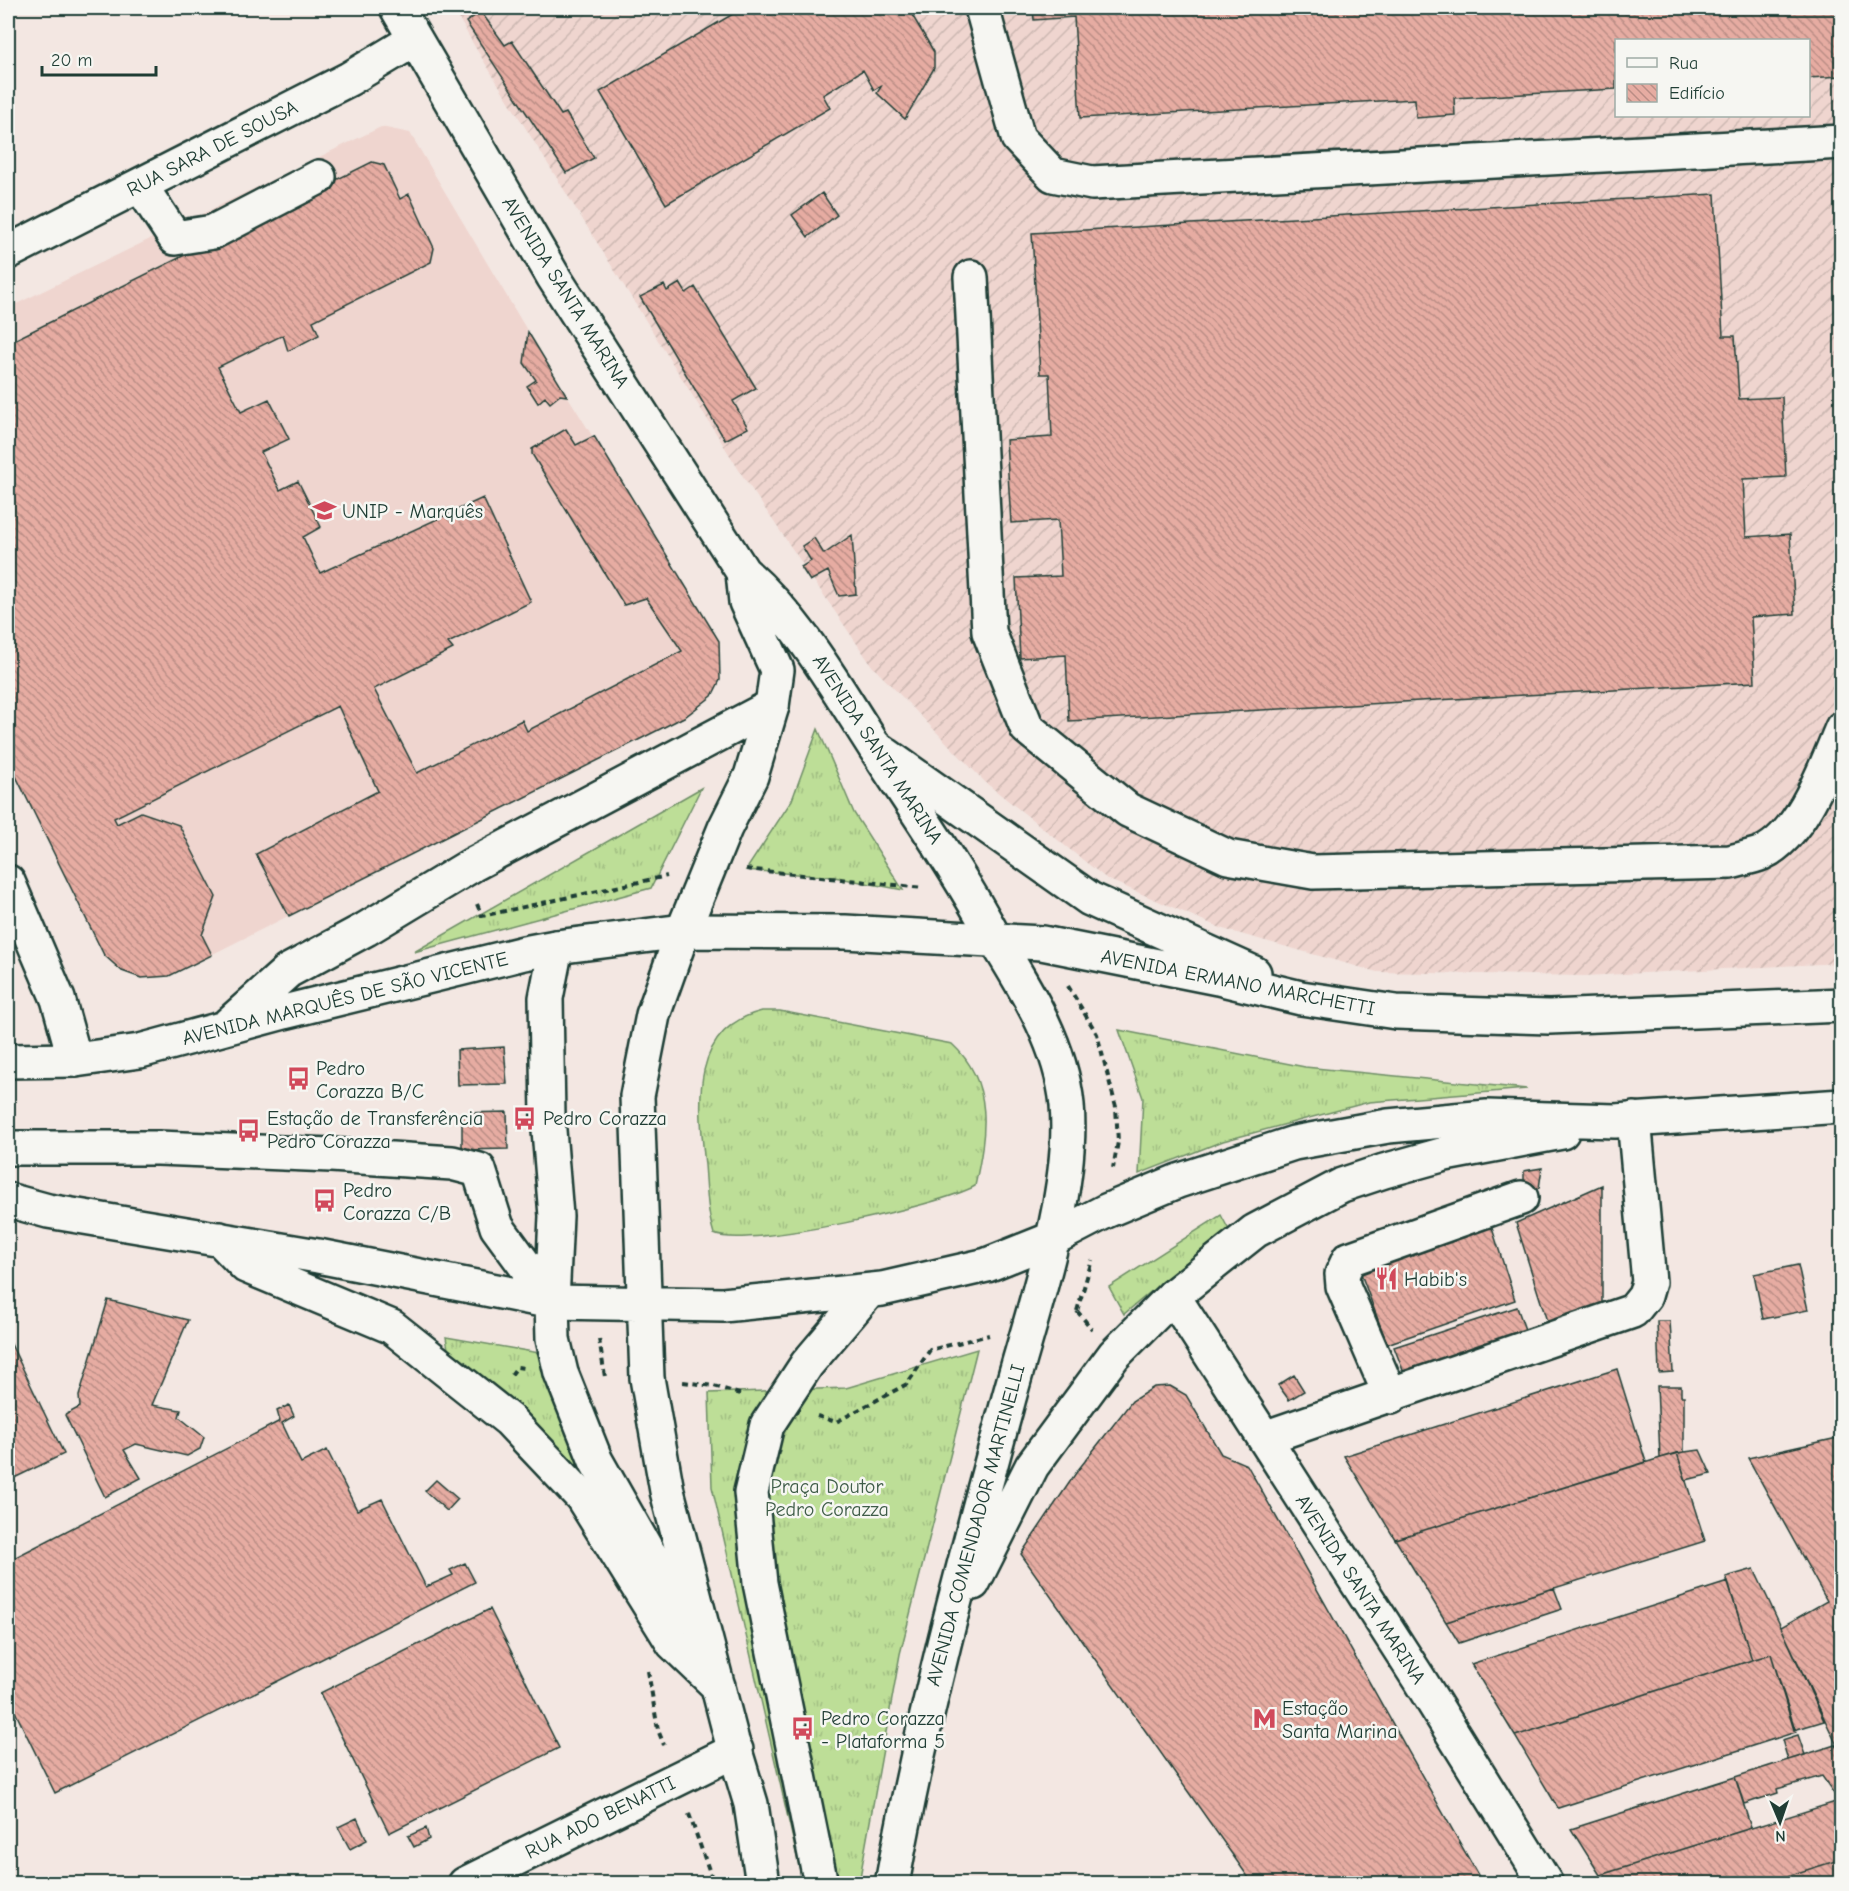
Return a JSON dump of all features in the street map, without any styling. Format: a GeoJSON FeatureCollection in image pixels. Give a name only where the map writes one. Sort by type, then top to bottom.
{"type":"FeatureCollection","features":[{"type":"Feature","properties":{"kind":"main road","name":"AVENIDA SANTA MARINA"},"geometry":{"type":"LineString","coordinates":[[397,8],[554,276],[743,572],[770,595],[807,642],[874,747],[957,869],[995,939]]}},
{"type":"Feature","properties":{"kind":"main road"},"geometry":{"type":"LineString","coordinates":[[982,8],[1018,138],[1053,175],[1092,183],[1842,142]]}},
{"type":"Feature","properties":{"kind":"main road","name":"RUA SARA DE SOUSA"},"geometry":{"type":"LineString","coordinates":[[8,252],[360,73],[414,40]]}},
{"type":"Feature","properties":{"kind":"main road"},"geometry":{"type":"LineString","coordinates":[[140,185],[175,238],[213,232],[319,177]]}},
{"type":"Feature","properties":{"kind":"main road"},"geometry":{"type":"LineString","coordinates":[[971,277],[989,632],[1027,728],[1128,810],[1228,857],[1313,872],[1730,862],[1763,853],[1788,835],[1820,781],[1842,728]]}},
{"type":"Feature","properties":{"kind":"main road","name":"AVENIDA SANTA MARINA"},"geometry":{"type":"LineString","coordinates":[[683,931],[725,828],[751,776],[772,706],[777,670],[746,602],[743,572]]}},
{"type":"Feature","properties":{"kind":"main road"},"geometry":{"type":"LineString","coordinates":[[223,1029],[288,971],[472,865],[772,706]]}},
{"type":"Feature","properties":{"kind":"main road"},"geometry":{"type":"LineString","coordinates":[[874,747],[1090,899],[1245,968],[1301,998]]}},
{"type":"Feature","properties":{"kind":"main road"},"geometry":{"type":"LineString","coordinates":[[8,882],[58,999],[75,1060]]}},
{"type":"Feature","properties":{"kind":"main road"},"geometry":{"type":"LineString","coordinates":[[763,1884],[751,1804],[702,1628],[665,1480],[647,1378],[637,1096],[652,1015],[683,931],[845,932],[995,939],[1039,1014],[1053,1046],[1067,1105],[1066,1157],[1052,1239]]}},
{"type":"Feature","properties":{"kind":"main road","name":"AVENIDA MARQUÊS DE SÃO VICENTE"},"geometry":{"type":"LineString","coordinates":[[8,1061],[75,1060],[140,1051],[284,1011],[556,946],[683,931]]}},
{"type":"Feature","properties":{"kind":"main road","name":"AVENIDA ERMANO MARCHETTI"},"geometry":{"type":"LineString","coordinates":[[995,939],[1042,943],[1218,978],[1301,998],[1395,1012],[1549,1017],[1842,1005]]}},
{"type":"Feature","properties":{"kind":"main road"},"geometry":{"type":"LineString","coordinates":[[556,946],[546,998],[548,1118],[556,1216],[552,1302],[553,1339],[561,1373],[596,1461],[646,1549],[702,1628]]}},
{"type":"Feature","properties":{"kind":"main road"},"geometry":{"type":"LineString","coordinates":[[8,1200],[124,1225],[220,1239],[552,1302],[723,1305],[868,1291],[987,1265],[1052,1239],[1107,1211],[1178,1181],[1294,1143],[1388,1126],[1487,1117],[1624,1120],[1842,1106]]}},
{"type":"Feature","properties":{"kind":"main road"},"geometry":{"type":"LineString","coordinates":[[940,1649],[1032,1466],[1114,1354],[1173,1296],[1255,1231],[1342,1185],[1445,1154],[1624,1120]]}},
{"type":"Feature","properties":{"kind":"main road"},"geometry":{"type":"LineString","coordinates":[[1264,1438],[1633,1311],[1640,1305],[1649,1282],[1624,1120]]}},
{"type":"Feature","properties":{"kind":"main road"},"geometry":{"type":"LineString","coordinates":[[8,1148],[158,1148],[331,1155],[452,1163],[479,1170],[496,1227],[552,1302]]}},
{"type":"Feature","properties":{"kind":"main road"},"geometry":{"type":"LineString","coordinates":[[1391,1396],[1343,1286],[1342,1274],[1349,1259],[1521,1198]]}},
{"type":"Feature","properties":{"kind":"main road"},"geometry":{"type":"LineString","coordinates":[[220,1239],[246,1266],[393,1327],[509,1420],[582,1497],[673,1643],[718,1687]]}},
{"type":"Feature","properties":{"kind":"main road","name":"AVENIDA COMENDADOR MARTINELLI"},"geometry":{"type":"LineString","coordinates":[[892,1884],[940,1649],[1052,1239]]}},
{"type":"Feature","properties":{"kind":"main road"},"geometry":{"type":"LineString","coordinates":[[821,1884],[760,1583],[751,1492],[767,1425],[807,1364],[868,1291]]}},
{"type":"Feature","properties":{"kind":"main road","name":"AVENIDA SANTA MARINA"},"geometry":{"type":"LineString","coordinates":[[1173,1296],[1546,1884]]}},
{"type":"Feature","properties":{"kind":"main road","name":"RUA ADO BENATTI"},"geometry":{"type":"LineString","coordinates":[[465,1884],[736,1750]]}},
{"type":"Feature","properties":{"kind":"path"},"geometry":{"type":"LineString","coordinates":[[743,869],[880,882]]}},
{"type":"Feature","properties":{"kind":"path"},"geometry":{"type":"LineString","coordinates":[[482,916],[657,877]]}},
{"type":"Feature","properties":{"kind":"path"},"geometry":{"type":"LineString","coordinates":[[1097,1034],[1116,1107],[1118,1142],[1112,1174]]}},
{"type":"Feature","properties":{"kind":"path"},"geometry":{"type":"LineString","coordinates":[[1077,1311],[1087,1277]]}},
{"type":"Feature","properties":{"kind":"path"},"geometry":{"type":"LineString","coordinates":[[837,1422],[907,1384],[930,1350]]}},
{"type":"Feature","properties":{"kind":"path"},"geometry":{"type":"LineString","coordinates":[[703,1851],[714,1884]]}},
{"type":"Feature","properties":{"kind":"shaded area"},"geometry":{"type":"Polygon","coordinates":[[[453,8],[1841,8],[1841,963],[1584,976],[1377,972],[1223,929],[1107,879],[986,783],[872,666],[744,478],[475,47],[453,8]]]}},
{"type":"Feature","properties":{"kind":"shaded area","name":"UNIP - Marquês"},"geometry":{"type":"Polygon","coordinates":[[[381,127],[410,133],[528,332],[719,641],[720,680],[712,696],[686,716],[169,976],[141,978],[122,971],[104,955],[8,759],[8,308],[381,127]]]}},
{"type":"Feature","properties":{"kind":"green space"},"geometry":{"type":"Polygon","coordinates":[[[818,729],[854,813],[903,890],[834,877],[746,870],[792,800],[818,729]]]}},
{"type":"Feature","properties":{"kind":"green space"},"geometry":{"type":"Polygon","coordinates":[[[701,788],[651,888],[414,952],[701,788]]]}},
{"type":"Feature","properties":{"kind":"green space"},"geometry":{"type":"Polygon","coordinates":[[[762,1011],[780,1011],[952,1044],[966,1059],[975,1076],[984,1111],[982,1148],[975,1186],[924,1204],[886,1214],[802,1231],[764,1236],[734,1237],[714,1234],[709,1209],[701,1119],[704,1073],[710,1052],[721,1034],[738,1020],[762,1011]]]}},
{"type":"Feature","properties":{"kind":"green space"},"geometry":{"type":"Polygon","coordinates":[[[1119,1030],[1305,1067],[1527,1089],[1369,1102],[1223,1141],[1139,1174],[1143,1098],[1119,1030]]]}},
{"type":"Feature","properties":{"kind":"green space"},"geometry":{"type":"Polygon","coordinates":[[[1221,1215],[1230,1232],[1184,1264],[1124,1314],[1109,1287],[1221,1215]]]}},
{"type":"Feature","properties":{"kind":"green space"},"geometry":{"type":"Polygon","coordinates":[[[446,1337],[539,1353],[590,1479],[539,1429],[449,1355],[446,1337]]]}},
{"type":"Feature","properties":{"kind":"green space","name":"Praça Doutor Pedro Corazza"},"geometry":{"type":"Polygon","coordinates":[[[977,1349],[900,1654],[859,1883],[803,1883],[712,1487],[709,1393],[846,1388],[977,1349]]]}},
{"type":"Feature","properties":{"kind":"building"},"geometry":{"type":"Polygon","coordinates":[[[743,8],[771,8],[776,15],[788,8],[908,8],[934,52],[934,68],[905,119],[877,93],[882,85],[874,90],[863,70],[823,95],[830,108],[666,204],[600,92],[743,8]]]}},
{"type":"Feature","properties":{"kind":"building"},"geometry":{"type":"Polygon","coordinates":[[[1033,8],[1842,8],[1842,76],[1810,78],[1810,39],[1615,39],[1615,89],[1454,98],[1455,115],[1416,118],[1415,99],[1080,118],[1074,17],[1034,20],[1033,8]]]}},
{"type":"Feature","properties":{"kind":"building"},"geometry":{"type":"Polygon","coordinates":[[[481,12],[505,45],[512,41],[561,115],[566,113],[594,158],[566,173],[466,22],[481,12]]]}},
{"type":"Feature","properties":{"kind":"building","name":"UNIP - Marquês"},"geometry":{"type":"Polygon","coordinates":[[[372,162],[384,165],[400,199],[409,194],[434,248],[431,262],[313,321],[319,335],[288,351],[283,335],[218,367],[241,412],[269,399],[289,439],[261,452],[280,490],[298,481],[321,527],[303,537],[320,573],[483,498],[531,602],[448,643],[453,649],[374,689],[417,773],[522,720],[527,731],[682,651],[646,598],[624,605],[532,454],[532,449],[566,429],[576,445],[594,436],[719,641],[720,680],[712,696],[686,716],[289,916],[256,854],[378,791],[338,706],[114,818],[117,824],[141,812],[179,825],[216,897],[202,935],[212,955],[169,976],[141,978],[122,971],[104,955],[8,760],[8,343],[372,162]]]}},
{"type":"Feature","properties":{"kind":"building"},"geometry":{"type":"Polygon","coordinates":[[[822,193],[837,215],[808,237],[792,215],[822,193]]]}},
{"type":"Feature","properties":{"kind":"building"},"geometry":{"type":"Polygon","coordinates":[[[1715,194],[1723,336],[1735,336],[1739,399],[1782,397],[1786,477],[1743,479],[1746,537],[1790,534],[1795,614],[1751,617],[1755,682],[1069,721],[1066,655],[1020,658],[1016,578],[1061,576],[1058,520],[1011,523],[1006,440],[1052,437],[1049,374],[1040,374],[1032,233],[1715,194]]]}},
{"type":"Feature","properties":{"kind":"building"},"geometry":{"type":"Polygon","coordinates":[[[680,283],[686,293],[695,287],[756,388],[733,401],[748,428],[725,440],[640,297],[664,285],[667,291],[680,283]]]}},
{"type":"Feature","properties":{"kind":"building"},"geometry":{"type":"Polygon","coordinates":[[[528,332],[567,396],[560,395],[550,403],[545,397],[538,403],[527,386],[536,380],[524,363],[528,332]]]}},
{"type":"Feature","properties":{"kind":"building"},"geometry":{"type":"Polygon","coordinates":[[[852,535],[856,594],[839,596],[828,571],[810,581],[801,567],[811,561],[802,546],[814,538],[824,554],[852,535]]]}},
{"type":"Feature","properties":{"kind":"building"},"geometry":{"type":"Polygon","coordinates":[[[504,1047],[507,1084],[458,1085],[457,1050],[504,1047]]]}},
{"type":"Feature","properties":{"kind":"building"},"geometry":{"type":"Polygon","coordinates":[[[507,1112],[508,1149],[462,1150],[462,1113],[507,1112]]]}},
{"type":"Feature","properties":{"kind":"building"},"geometry":{"type":"Polygon","coordinates":[[[1542,1168],[1539,1188],[1524,1191],[1524,1171],[1542,1168]]]}},
{"type":"Feature","properties":{"kind":"building"},"geometry":{"type":"Polygon","coordinates":[[[1602,1185],[1602,1307],[1551,1334],[1516,1223],[1602,1185]]]}},
{"type":"Feature","properties":{"kind":"building"},"geometry":{"type":"Polygon","coordinates":[[[1491,1225],[1515,1300],[1387,1344],[1360,1271],[1491,1225]]]}},
{"type":"Feature","properties":{"kind":"building"},"geometry":{"type":"Polygon","coordinates":[[[1798,1265],[1808,1310],[1763,1319],[1754,1274],[1798,1265]]]}},
{"type":"Feature","properties":{"kind":"building"},"geometry":{"type":"Polygon","coordinates":[[[108,1300],[188,1320],[152,1405],[181,1410],[179,1417],[204,1437],[200,1449],[187,1456],[136,1444],[124,1450],[141,1478],[105,1497],[65,1415],[80,1407],[79,1396],[108,1300]]]}},
{"type":"Feature","properties":{"kind":"building"},"geometry":{"type":"Polygon","coordinates":[[[1517,1307],[1529,1341],[1409,1386],[1394,1347],[1517,1307]]]}},
{"type":"Feature","properties":{"kind":"building"},"geometry":{"type":"Polygon","coordinates":[[[1657,1321],[1670,1321],[1673,1372],[1659,1373],[1657,1321]]]}},
{"type":"Feature","properties":{"kind":"building"},"geometry":{"type":"Polygon","coordinates":[[[8,1338],[64,1454],[8,1481],[8,1338]]]}},
{"type":"Feature","properties":{"kind":"building"},"geometry":{"type":"Polygon","coordinates":[[[1617,1369],[1646,1462],[1395,1539],[1344,1456],[1617,1369]]]}},
{"type":"Feature","properties":{"kind":"building"},"geometry":{"type":"Polygon","coordinates":[[[1294,1375],[1304,1391],[1289,1400],[1278,1385],[1294,1375]]]}},
{"type":"Feature","properties":{"kind":"building","name":"Estação Santa Marina"},"geometry":{"type":"Polygon","coordinates":[[[1170,1386],[1186,1395],[1221,1454],[1247,1465],[1483,1884],[1253,1884],[1021,1554],[1078,1470],[1132,1401],[1154,1387],[1170,1386]]]}},
{"type":"Feature","properties":{"kind":"building"},"geometry":{"type":"Polygon","coordinates":[[[1657,1386],[1681,1386],[1681,1396],[1684,1396],[1684,1452],[1660,1458],[1657,1386]]]}},
{"type":"Feature","properties":{"kind":"building"},"geometry":{"type":"Polygon","coordinates":[[[289,1405],[294,1416],[282,1423],[301,1463],[327,1450],[357,1510],[382,1499],[426,1587],[453,1575],[450,1570],[465,1563],[475,1582],[55,1793],[8,1697],[8,1561],[280,1421],[277,1411],[289,1405]]]}},
{"type":"Feature","properties":{"kind":"building"},"geometry":{"type":"Polygon","coordinates":[[[1842,1437],[1842,1756],[1781,1627],[1827,1601],[1748,1458],[1842,1437]]]}},
{"type":"Feature","properties":{"kind":"building"},"geometry":{"type":"Polygon","coordinates":[[[1700,1450],[1711,1474],[1686,1480],[1677,1453],[1700,1450]]]}},
{"type":"Feature","properties":{"kind":"building"},"geometry":{"type":"Polygon","coordinates":[[[1677,1453],[1705,1541],[1446,1622],[1395,1539],[1677,1453]]]}},
{"type":"Feature","properties":{"kind":"building"},"geometry":{"type":"Polygon","coordinates":[[[436,1480],[458,1499],[447,1511],[425,1491],[436,1480]]]}},
{"type":"Feature","properties":{"kind":"building"},"geometry":{"type":"Polygon","coordinates":[[[1754,1569],[1824,1721],[1794,1730],[1771,1654],[1752,1660],[1726,1577],[1754,1569]]]}},
{"type":"Feature","properties":{"kind":"building"},"geometry":{"type":"Polygon","coordinates":[[[1728,1582],[1752,1660],[1515,1736],[1471,1664],[1728,1582]]]}},
{"type":"Feature","properties":{"kind":"building"},"geometry":{"type":"Polygon","coordinates":[[[1554,1588],[1562,1609],[1459,1643],[1446,1622],[1554,1588]]]}},
{"type":"Feature","properties":{"kind":"building"},"geometry":{"type":"Polygon","coordinates":[[[490,1609],[559,1748],[389,1833],[320,1693],[490,1609]]]}},
{"type":"Feature","properties":{"kind":"building"},"geometry":{"type":"Polygon","coordinates":[[[1771,1654],[1796,1732],[1558,1808],[1515,1736],[1771,1654]]]}},
{"type":"Feature","properties":{"kind":"building"},"geometry":{"type":"Polygon","coordinates":[[[1798,1735],[1805,1755],[1788,1760],[1782,1740],[1798,1735]]]}},
{"type":"Feature","properties":{"kind":"building"},"geometry":{"type":"Polygon","coordinates":[[[1835,1745],[1842,1756],[1842,1800],[1839,1801],[1822,1776],[1777,1789],[1778,1793],[1744,1804],[1735,1777],[1835,1745]]]}},
{"type":"Feature","properties":{"kind":"building"},"geometry":{"type":"Polygon","coordinates":[[[1735,1777],[1751,1828],[1600,1875],[1571,1829],[1735,1777]]]}},
{"type":"Feature","properties":{"kind":"building"},"geometry":{"type":"Polygon","coordinates":[[[1842,1800],[1842,1859],[1761,1884],[1605,1884],[1600,1875],[1842,1800]]]}},
{"type":"Feature","properties":{"kind":"building"},"geometry":{"type":"Polygon","coordinates":[[[357,1818],[367,1840],[350,1849],[338,1827],[357,1818]]]}},
{"type":"Feature","properties":{"kind":"building"},"geometry":{"type":"Polygon","coordinates":[[[426,1828],[429,1839],[414,1847],[408,1836],[426,1828]]]}},
{"type":"Feature","properties":{"kind":"building"},"geometry":{"type":"Polygon","coordinates":[[[1842,1859],[1842,1884],[1761,1884],[1842,1859]]]}},
{"type":"Feature","properties":{"kind":"place","name":"UNIP - Marquês"},"geometry":{"type":"Point","coordinates":[324,511]}},
{"type":"Feature","properties":{"kind":"place","name":"Pedro Corazza B/C"},"geometry":{"type":"Point","coordinates":[298,1079]}},
{"type":"Feature","properties":{"kind":"place","name":"Pedro Corazza"},"geometry":{"type":"Point","coordinates":[525,1118]}},
{"type":"Feature","properties":{"kind":"place","name":"Estação de Transferência Pedro Corazza"},"geometry":{"type":"Point","coordinates":[249,1130]}},
{"type":"Feature","properties":{"kind":"place","name":"Pedro Corazza C/B"},"geometry":{"type":"Point","coordinates":[325,1201]}},
{"type":"Feature","properties":{"kind":"place","name":"Habib's"},"geometry":{"type":"Point","coordinates":[1386,1279]}},
{"type":"Feature","properties":{"kind":"place","name":"Estação Santa Marina"},"geometry":{"type":"Point","coordinates":[1264,1719]}},
{"type":"Feature","properties":{"kind":"place","name":"Pedro Corazza - Plataforma 5"},"geometry":{"type":"Point","coordinates":[803,1729]}}]}
